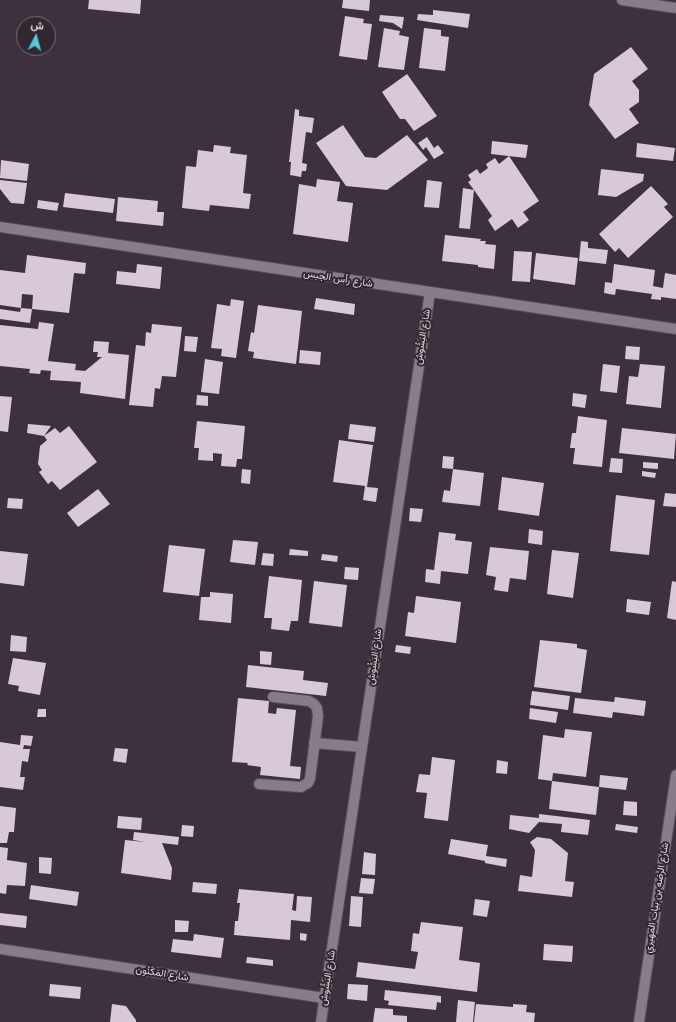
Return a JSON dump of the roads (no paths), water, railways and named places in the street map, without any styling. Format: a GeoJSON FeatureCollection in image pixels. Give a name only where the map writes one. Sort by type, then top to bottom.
{"type":"FeatureCollection","features":[{"type":"Feature","properties":{"kind":"street"},"geometry":{"type":"LineString","coordinates":[[622,0],[676,8]]}},
{"type":"Feature","properties":{"kind":"street","name":"شارع رأس الجبس"},"geometry":{"type":"LineString","coordinates":[[0,228],[676,329]]}},
{"type":"Feature","properties":{"kind":"street","name":"شارع البَشُوش"},"geometry":{"type":"LineString","coordinates":[[321,1022],[430,292]]}},
{"type":"Feature","properties":{"kind":"street"},"geometry":{"type":"LineString","coordinates":[[259,784],[297,788],[305,786],[310,779],[318,712],[314,704],[309,701],[273,697]]}},
{"type":"Feature","properties":{"kind":"street"},"geometry":{"type":"LineString","coordinates":[[314,742],[362,747]]}},
{"type":"Feature","properties":{"kind":"street","name":"شارع الرضه بن بيات المهيري"},"geometry":{"type":"LineString","coordinates":[[639,1022],[676,774]]}},
{"type":"Feature","properties":{"kind":"street","name":"شارع المَكْنُون"},"geometry":{"type":"LineString","coordinates":[[0,949],[324,998]]}}]}
